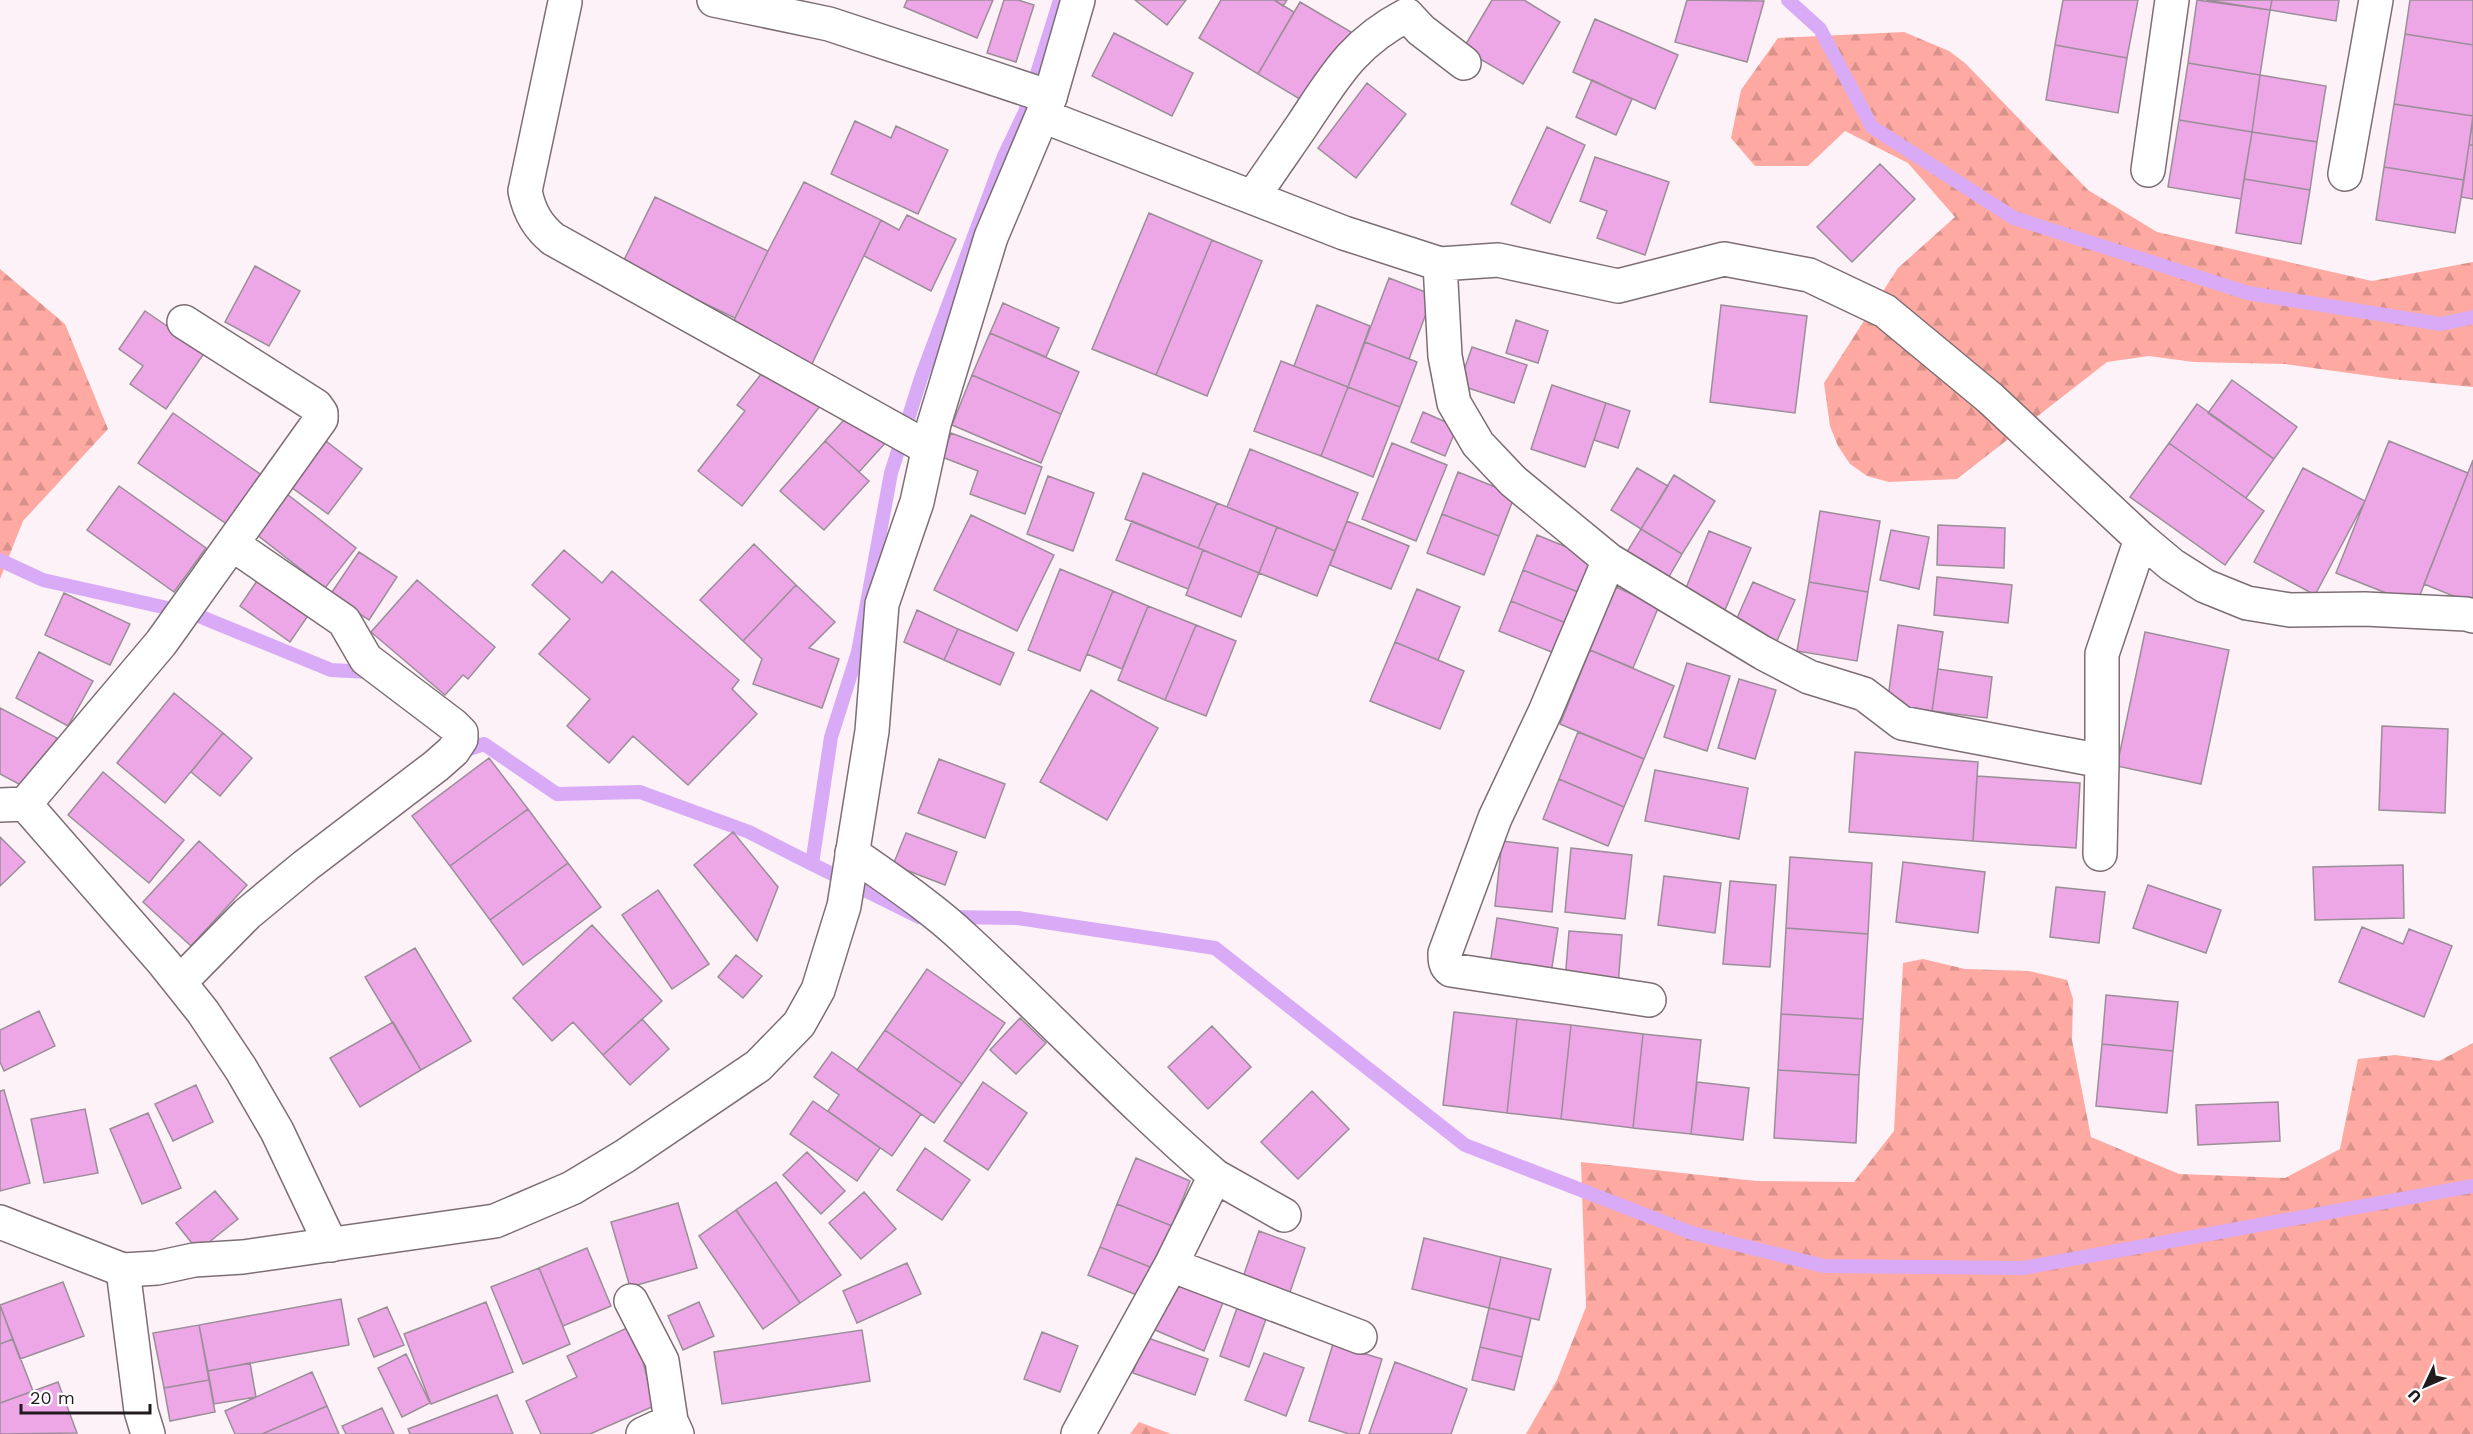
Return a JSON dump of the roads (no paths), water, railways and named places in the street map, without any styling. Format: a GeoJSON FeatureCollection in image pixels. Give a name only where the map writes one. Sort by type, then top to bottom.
{"type":"FeatureCollection","features":[{"type":"Feature","properties":{"kind":"street"},"geometry":{"type":"LineString","coordinates":[[714,0],[829,24],[1038,98],[1252,198],[1344,233],[1440,264],[1498,261],[1618,286],[1724,259],[1809,275],[1885,311],[1990,398],[2141,539],[2172,565],[2205,586],[2247,603],[2290,610],[2365,609],[2473,616]]}},
{"type":"Feature","properties":{"kind":"street"},"geometry":{"type":"LineString","coordinates":[[0,1222],[123,1270],[157,1268],[194,1260],[243,1257],[495,1221],[572,1188],[624,1156],[758,1066],[800,1024],[818,990],[844,906],[872,731],[882,604],[916,502],[909,438],[991,237],[1038,98],[1078,0]]}},
{"type":"Feature","properties":{"kind":"street"},"geometry":{"type":"LineString","coordinates":[[2148,170],[2172,0]]}},
{"type":"Feature","properties":{"kind":"street"},"geometry":{"type":"LineString","coordinates":[[2345,174],[2376,0]]}},
{"type":"Feature","properties":{"kind":"street"},"geometry":{"type":"LineString","coordinates":[[567,1],[529,162],[525,191],[528,205],[540,227],[553,238],[909,438]]}},
{"type":"Feature","properties":{"kind":"street"},"geometry":{"type":"LineString","coordinates":[[1252,198],[1335,74],[1361,45],[1384,27],[1407,15],[1421,30],[1464,63]]}},
{"type":"Feature","properties":{"kind":"street"},"geometry":{"type":"LineString","coordinates":[[1440,264],[1445,356],[1454,403],[1478,444],[1513,481],[1609,560],[1763,653],[1809,677],[1864,694],[1902,723],[2102,761]]}},
{"type":"Feature","properties":{"kind":"street"},"geometry":{"type":"LineString","coordinates":[[184,322],[316,406],[321,413],[321,419],[161,643],[13,804],[180,982],[241,1069],[277,1131],[331,1245]]}},
{"type":"Feature","properties":{"kind":"street"},"geometry":{"type":"LineString","coordinates":[[2100,854],[2102,654],[2141,539]]}},
{"type":"Feature","properties":{"kind":"street"},"geometry":{"type":"LineString","coordinates":[[180,982],[247,914],[305,866],[436,766],[457,747],[461,733],[366,659],[344,621],[232,544]]}},
{"type":"Feature","properties":{"kind":"street"},"geometry":{"type":"LineString","coordinates":[[1609,560],[1545,711],[1495,818],[1445,953],[1446,962],[1451,970],[1649,1000]]}},
{"type":"Feature","properties":{"kind":"street"},"geometry":{"type":"LineString","coordinates":[[851,860],[924,905],[963,937],[1160,1129],[1215,1176],[1284,1215]]}},
{"type":"Feature","properties":{"kind":"street"},"geometry":{"type":"LineString","coordinates":[[1078,1434],[1171,1265],[1215,1176]]}},
{"type":"Feature","properties":{"kind":"street"},"geometry":{"type":"LineString","coordinates":[[1171,1265],[1360,1337]]}},
{"type":"Feature","properties":{"kind":"street"},"geometry":{"type":"LineString","coordinates":[[123,1270],[141,1411],[148,1434]]}},
{"type":"Feature","properties":{"kind":"street"},"geometry":{"type":"LineString","coordinates":[[631,1301],[662,1361],[664,1430]]}},
{"type":"Feature","properties":{"kind":"waterway"},"geometry":{"type":"LineString","coordinates":[[919,917],[812,864],[831,737],[858,652],[891,473],[921,378],[1004,156],[1025,112],[1060,0]]}},
{"type":"Feature","properties":{"kind":"waterway"},"geometry":{"type":"LineString","coordinates":[[1788,0],[1820,29],[1872,127],[2014,218],[2248,293],[2441,324],[2473,317]]}},
{"type":"Feature","properties":{"kind":"waterway"},"geometry":{"type":"LineString","coordinates":[[0,560],[43,580],[194,614],[331,670],[372,674]]}},
{"type":"Feature","properties":{"kind":"waterway"},"geometry":{"type":"LineString","coordinates":[[460,748],[463,751],[484,744],[557,794],[640,792],[749,832],[812,864]]}},
{"type":"Feature","properties":{"kind":"waterway"},"geometry":{"type":"LineString","coordinates":[[947,917],[1018,918],[1215,948],[1465,1145],[1692,1233],[1824,1266],[2023,1268],[2473,1186]]}}]}
